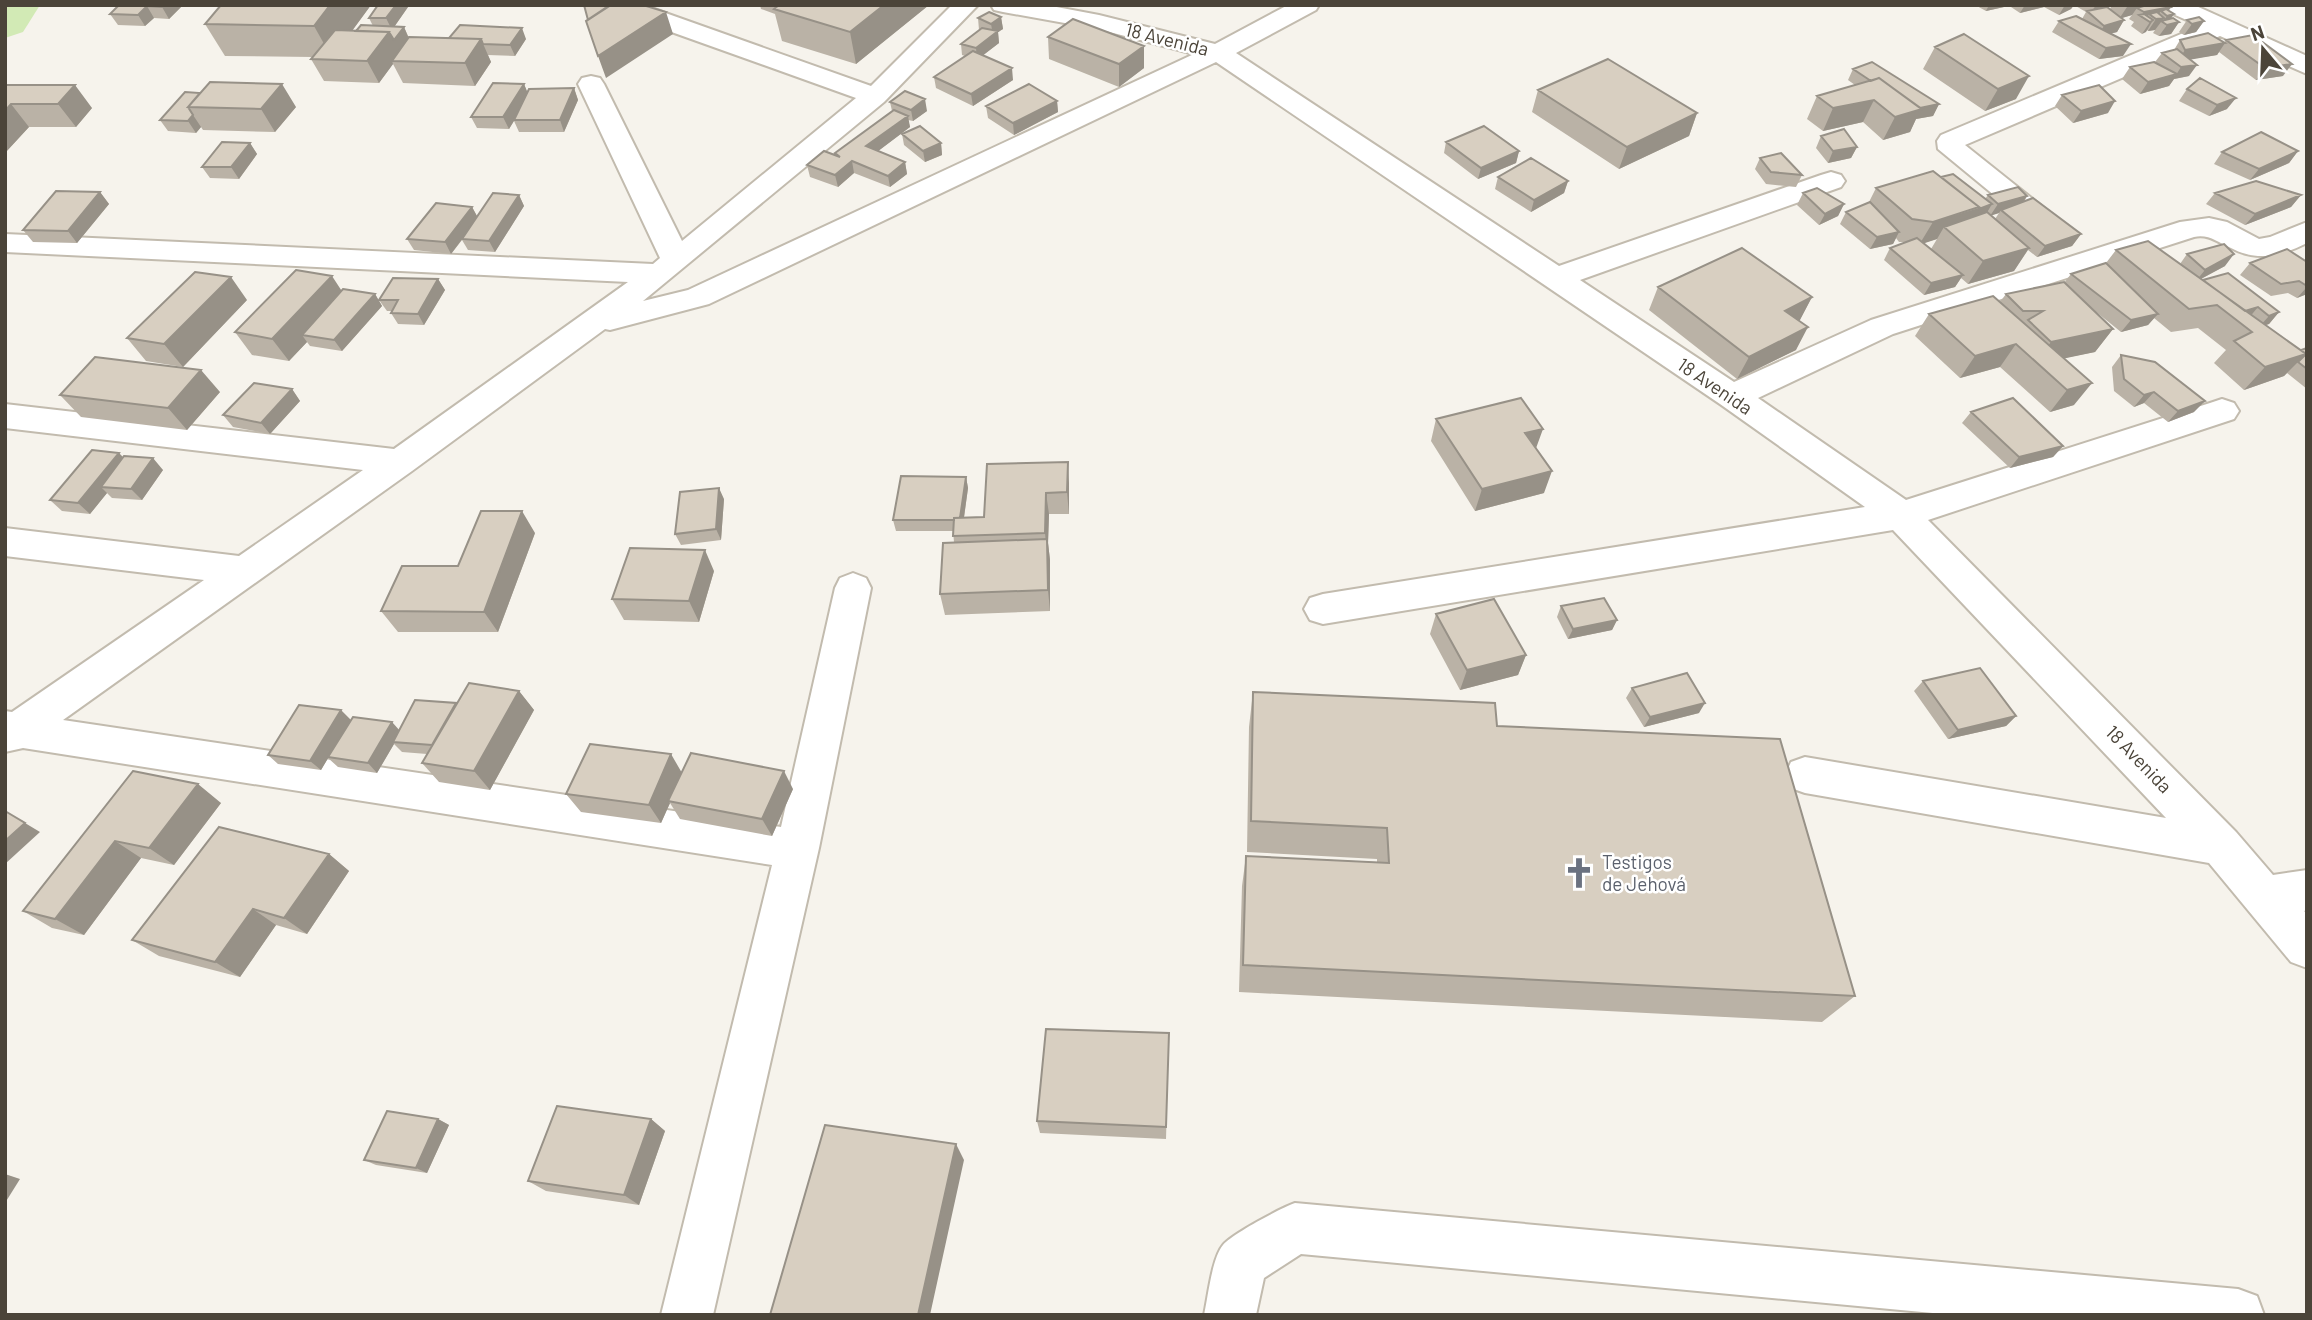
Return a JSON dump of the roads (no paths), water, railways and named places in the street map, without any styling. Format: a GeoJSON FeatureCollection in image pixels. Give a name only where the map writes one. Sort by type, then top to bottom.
{"type":"FeatureCollection","features":[{"type":"Feature","properties":{"kind":"street"},"geometry":{"type":"LineString","coordinates":[[618,5],[875,96]]}},
{"type":"Feature","properties":{"kind":"street"},"geometry":{"type":"LineString","coordinates":[[10,732],[245,571],[595,324],[875,96],[965,5]]}},
{"type":"Feature","properties":{"kind":"street","name":"18 Avenida"},"geometry":{"type":"LineString","coordinates":[[1003,5],[1099,22],[1218,52],[1732,396],[1901,515],[2221,846],[2307,947]]}},
{"type":"Feature","properties":{"kind":"street"},"geometry":{"type":"LineString","coordinates":[[595,324],[698,297],[1218,52],[1307,5]]}},
{"type":"Feature","properties":{"kind":"street"},"geometry":{"type":"LineString","coordinates":[[2173,5],[2307,66]]}},
{"type":"Feature","properties":{"kind":"street"},"geometry":{"type":"LineString","coordinates":[[2074,245],[1952,149],[1951,141],[2220,27]]}},
{"type":"Feature","properties":{"kind":"street"},"geometry":{"type":"LineString","coordinates":[[591,84],[668,267]]}},
{"type":"Feature","properties":{"kind":"street"},"geometry":{"type":"LineString","coordinates":[[1555,278],[1831,181]]}},
{"type":"Feature","properties":{"kind":"street"},"geometry":{"type":"LineString","coordinates":[[1732,396],[1882,327],[2074,245],[2201,225],[2214,226],[2254,247],[2292,240],[2307,231]]}},
{"type":"Feature","properties":{"kind":"street"},"geometry":{"type":"LineString","coordinates":[[5,243],[668,267]]}},
{"type":"Feature","properties":{"kind":"street"},"geometry":{"type":"LineString","coordinates":[[1323,609],[1901,515],[2221,411]]}},
{"type":"Feature","properties":{"kind":"street"},"geometry":{"type":"LineString","coordinates":[[5,416],[400,462]]}},
{"type":"Feature","properties":{"kind":"street"},"geometry":{"type":"LineString","coordinates":[[5,542],[245,571]]}},
{"type":"Feature","properties":{"kind":"street"},"geometry":{"type":"LineString","coordinates":[[687,1315],[798,848],[853,588]]}},
{"type":"Feature","properties":{"kind":"street"},"geometry":{"type":"LineString","coordinates":[[10,732],[733,841],[798,848]]}},
{"type":"Feature","properties":{"kind":"street"},"geometry":{"type":"LineString","coordinates":[[1805,775],[2221,846]]}},
{"type":"Feature","properties":{"kind":"street"},"geometry":{"type":"LineString","coordinates":[[2264,897],[2307,891]]}},
{"type":"Feature","properties":{"kind":"street"},"geometry":{"type":"LineString","coordinates":[[1230,1315],[1241,1263],[1296,1228],[2238,1315]]}},
{"type":"Feature","properties":{"kind":"place","name":"Testigos de Jehová"},"geometry":{"type":"Point","coordinates":[1579,873]}}]}
